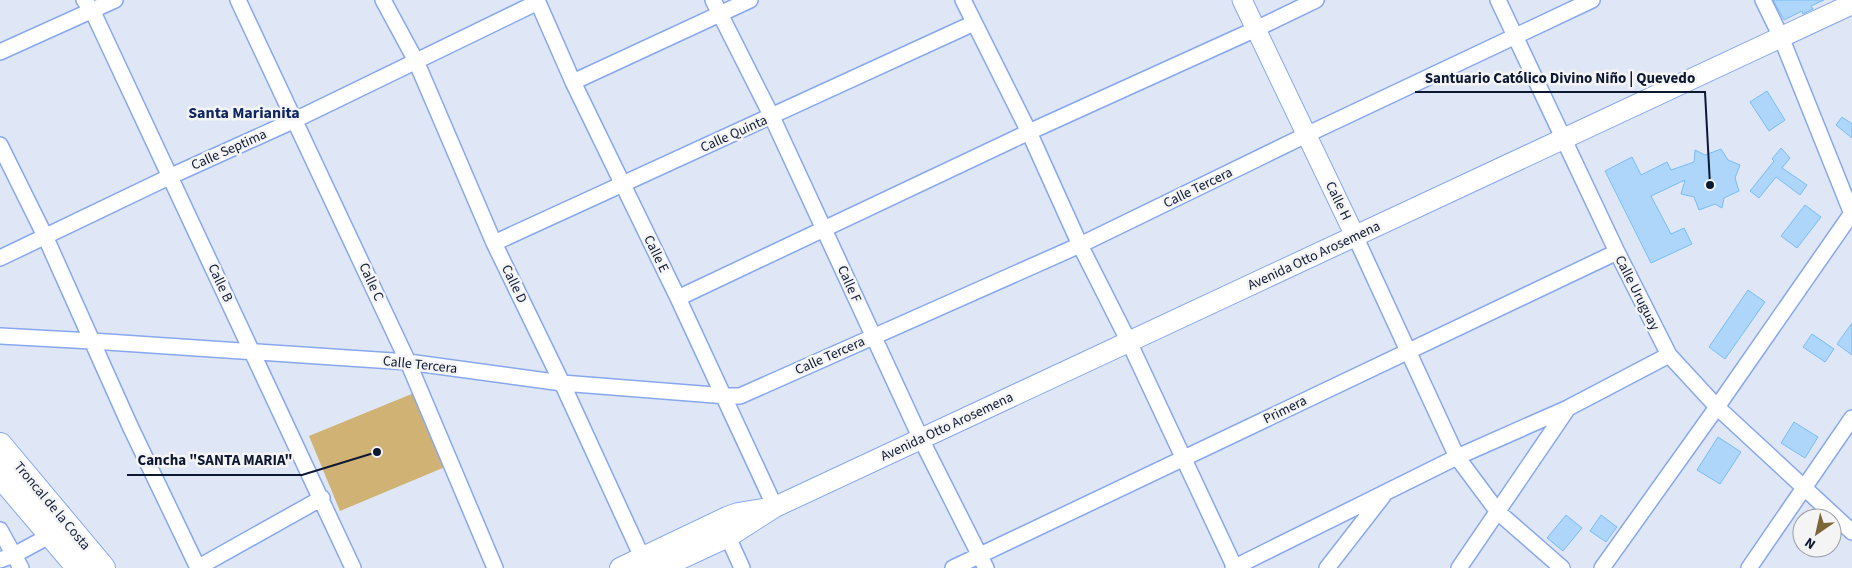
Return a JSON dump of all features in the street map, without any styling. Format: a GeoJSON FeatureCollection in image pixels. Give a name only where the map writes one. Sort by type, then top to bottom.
{"type":"FeatureCollection","features":[{"type":"Feature","properties":{"kind":"highway","name":"Troncal de la Costa"},"geometry":{"type":"LineString","coordinates":[[0,444],[103,568]]}},
{"type":"Feature","properties":{"kind":"highway","name":"Troncal de la Costa"},"geometry":{"type":"LineString","coordinates":[[0,475],[79,568]]}},
{"type":"Feature","properties":{"kind":"main road","name":"Avenida Otto Arosemena"},"geometry":{"type":"LineString","coordinates":[[661,568],[728,537],[776,507],[1852,4]]}},
{"type":"Feature","properties":{"kind":"main road","name":"Avenida Otto Arosemena"},"geometry":{"type":"LineString","coordinates":[[620,568],[644,563],[727,516],[776,507]]}},
{"type":"Feature","properties":{"kind":"street"},"geometry":{"type":"LineString","coordinates":[[0,52],[88,5],[115,0]]}},
{"type":"Feature","properties":{"kind":"street","name":"Calle C"},"geometry":{"type":"LineString","coordinates":[[238,0],[408,362],[495,568]]}},
{"type":"Feature","properties":{"kind":"street","name":"Calle D"},"geometry":{"type":"LineString","coordinates":[[383,0],[416,61],[494,243],[562,383],[644,563]]}},
{"type":"Feature","properties":{"kind":"street","name":"Calle F"},"geometry":{"type":"LineString","coordinates":[[713,0],[772,117],[921,439],[983,562]]}},
{"type":"Feature","properties":{"kind":"street"},"geometry":{"type":"LineString","coordinates":[[573,82],[750,0]]}},
{"type":"Feature","properties":{"kind":"street"},"geometry":{"type":"LineString","coordinates":[[963,0],[1029,132],[1080,245],[1129,342],[1234,568],[1456,457],[1568,408],[1669,355]]}},
{"type":"Feature","properties":{"kind":"street","name":"Calle H"},"geometry":{"type":"LineString","coordinates":[[1242,0],[1355,236],[1456,457],[1498,512],[1562,568]]}},
{"type":"Feature","properties":{"kind":"street"},"geometry":{"type":"LineString","coordinates":[[678,298],[1029,132],[1316,0]]}},
{"type":"Feature","properties":{"kind":"street","name":"Calle Uruguay"},"geometry":{"type":"LineString","coordinates":[[1498,0],[1617,252],[1669,355],[1717,407],[1852,532]]}},
{"type":"Feature","properties":{"kind":"street","name":"Calle Tercera"},"geometry":{"type":"LineString","coordinates":[[0,336],[408,362],[562,383],[740,396],[1080,245],[1306,135],[1592,0]]}},
{"type":"Feature","properties":{"kind":"street"},"geometry":{"type":"LineString","coordinates":[[1602,568],[1852,213],[1781,37],[1763,0]]}},
{"type":"Feature","properties":{"kind":"street","name":"Calle Septima"},"geometry":{"type":"LineString","coordinates":[[0,258],[169,177],[295,120],[537,1]]}},
{"type":"Feature","properties":{"kind":"street","name":"Calle E"},"geometry":{"type":"LineString","coordinates":[[537,1],[573,82],[678,298],[776,507]]}},
{"type":"Feature","properties":{"kind":"street","name":"Calle B"},"geometry":{"type":"LineString","coordinates":[[88,5],[354,568]]}},
{"type":"Feature","properties":{"kind":"street","name":"Calle Quinta"},"geometry":{"type":"LineString","coordinates":[[494,243],[974,23]]}},
{"type":"Feature","properties":{"kind":"street"},"geometry":{"type":"LineString","coordinates":[[0,146],[45,236],[130,426],[198,568],[322,498]]}},
{"type":"Feature","properties":{"kind":"street","name":"Primera"},"geometry":{"type":"LineString","coordinates":[[953,568],[983,562],[1183,459],[1408,350],[1617,252]]}},
{"type":"Feature","properties":{"kind":"street"},"geometry":{"type":"LineString","coordinates":[[1459,568],[1568,408]]}},
{"type":"Feature","properties":{"kind":"street"},"geometry":{"type":"LineString","coordinates":[[1749,568],[1852,418]]}},
{"type":"Feature","properties":{"kind":"street"},"geometry":{"type":"LineString","coordinates":[[1327,568],[1386,492]]}},
{"type":"Feature","properties":{"kind":"street"},"geometry":{"type":"LineString","coordinates":[[0,530],[12,561],[51,535]]}},
{"type":"Feature","properties":{"kind":"street"},"geometry":{"type":"LineString","coordinates":[[728,537],[742,568]]}},
{"type":"Feature","properties":{"kind":"shaded area"},"geometry":{"type":"Polygon","coordinates":[[[414,393],[445,467],[340,511],[309,436],[414,393]]]}},
{"type":"Feature","properties":{"kind":"building"},"geometry":{"type":"Polygon","coordinates":[[[1773,0],[1824,0],[1811,6],[1813,9],[1803,14],[1802,11],[1784,20],[1773,0]]]}},
{"type":"Feature","properties":{"kind":"building"},"geometry":{"type":"Polygon","coordinates":[[[1767,91],[1785,120],[1769,131],[1750,102],[1767,91]]]}},
{"type":"Feature","properties":{"kind":"building"},"geometry":{"type":"Polygon","coordinates":[[[1842,117],[1852,124],[1852,138],[1836,125],[1842,117]]]}},
{"type":"Feature","properties":{"kind":"building"},"geometry":{"type":"Polygon","coordinates":[[[1781,148],[1790,158],[1782,168],[1807,185],[1800,195],[1776,177],[1759,198],[1750,191],[1774,161],[1772,159],[1781,148]]]}},
{"type":"Feature","properties":{"kind":"building"},"geometry":{"type":"Polygon","coordinates":[[[1721,149],[1728,160],[1740,165],[1735,178],[1739,191],[1724,198],[1722,208],[1715,204],[1699,210],[1694,197],[1681,194],[1685,180],[1651,196],[1671,234],[1684,228],[1692,244],[1651,263],[1605,171],[1632,157],[1641,175],[1667,162],[1671,170],[1694,162],[1695,150],[1705,155],[1721,149]]]}},
{"type":"Feature","properties":{"kind":"building"},"geometry":{"type":"Polygon","coordinates":[[[1805,205],[1821,217],[1797,248],[1781,236],[1805,205]]]}},
{"type":"Feature","properties":{"kind":"building"},"geometry":{"type":"Polygon","coordinates":[[[1748,290],[1765,302],[1725,359],[1709,347],[1748,290]]]}},
{"type":"Feature","properties":{"kind":"building"},"geometry":{"type":"Polygon","coordinates":[[[1852,323],[1852,355],[1837,344],[1852,323]]]}},
{"type":"Feature","properties":{"kind":"building"},"geometry":{"type":"Polygon","coordinates":[[[1812,334],[1834,349],[1825,362],[1803,347],[1812,334]]]}},
{"type":"Feature","properties":{"kind":"building"},"geometry":{"type":"Polygon","coordinates":[[[1794,422],[1818,437],[1805,458],[1781,443],[1794,422]]]}},
{"type":"Feature","properties":{"kind":"building"},"geometry":{"type":"Polygon","coordinates":[[[1718,437],[1741,452],[1720,484],[1697,470],[1718,437]]]}},
{"type":"Feature","properties":{"kind":"building"},"geometry":{"type":"Polygon","coordinates":[[[1566,515],[1582,528],[1563,551],[1547,538],[1566,515]]]}},
{"type":"Feature","properties":{"kind":"building"},"geometry":{"type":"Polygon","coordinates":[[[1601,515],[1617,527],[1606,542],[1590,531],[1601,515]]]}},
{"type":"Feature","properties":{"kind":"place","name":"Santuario Católico Divino Niño | Quevedo"},"geometry":{"type":"Point","coordinates":[1710,185]}},
{"type":"Feature","properties":{"kind":"place","name":"Cancha \"SANTA MARIA\""},"geometry":{"type":"Point","coordinates":[377,452]}},
{"type":"Feature","properties":{"kind":"district","name":"Santa Marianita"},"geometry":{"type":"Point","coordinates":[244,113]}}]}
